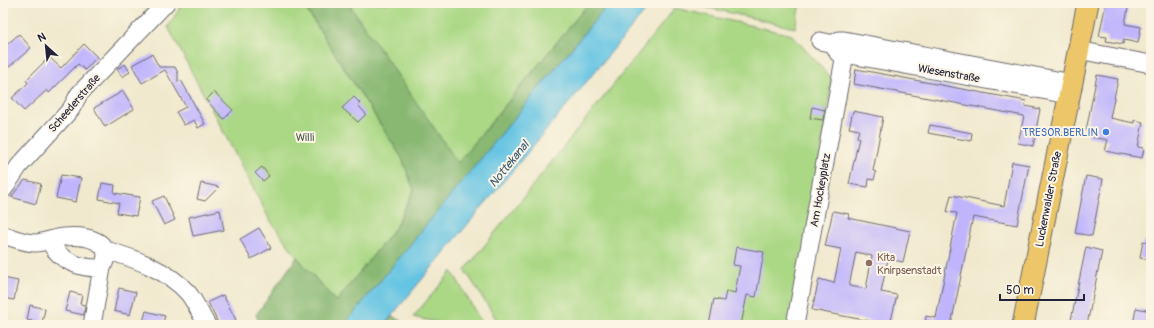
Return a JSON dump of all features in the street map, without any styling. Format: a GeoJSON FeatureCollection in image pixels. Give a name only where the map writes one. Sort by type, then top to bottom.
{"type":"FeatureCollection","features":[{"type":"Feature","properties":{"kind":"main road","name":"Luckenwalder Straße"},"geometry":{"type":"LineString","coordinates":[[1023,325],[1088,3]]}},
{"type":"Feature","properties":{"kind":"street","name":"Scheederstraße"},"geometry":{"type":"LineString","coordinates":[[3,190],[18,166],[71,109],[79,94],[163,7]]}},
{"type":"Feature","properties":{"kind":"street","name":"Wiesenstraße"},"geometry":{"type":"LineString","coordinates":[[833,46],[1070,89]]}},
{"type":"Feature","properties":{"kind":"street","name":"Am Hockeyplatz"},"geometry":{"type":"LineString","coordinates":[[795,325],[833,46]]}},
{"type":"Feature","properties":{"kind":"street"},"geometry":{"type":"LineString","coordinates":[[1078,50],[1151,64]]}},
{"type":"Feature","properties":{"kind":"street"},"geometry":{"type":"LineString","coordinates":[[3,235],[21,241],[35,243],[63,237],[85,238],[103,245],[107,256],[102,268],[92,325]]}},
{"type":"Feature","properties":{"kind":"street"},"geometry":{"type":"LineString","coordinates":[[50,241],[54,251],[64,259],[93,269],[102,268]]}},
{"type":"Feature","properties":{"kind":"street"},"geometry":{"type":"LineString","coordinates":[[106,250],[136,258],[168,277],[188,292],[206,325]]}},
{"type":"Feature","properties":{"kind":"green space","name":"Willi"},"geometry":{"type":"Polygon","coordinates":[[[183,3],[302,3],[402,158],[414,190],[395,228],[336,302],[297,257],[270,220],[168,27],[183,3]]]}},
{"type":"Feature","properties":{"kind":"green space"},"geometry":{"type":"Polygon","coordinates":[[[348,3],[589,3],[458,163],[348,3]]]}},
{"type":"Feature","properties":{"kind":"green space"},"geometry":{"type":"Polygon","coordinates":[[[348,3],[458,163],[589,3],[609,3],[344,325],[261,325],[256,315],[297,257],[336,302],[395,228],[414,190],[402,158],[303,4],[348,3]]]}},
{"type":"Feature","properties":{"kind":"green space"},"geometry":{"type":"Polygon","coordinates":[[[688,3],[800,3],[795,28],[688,3]]]}},
{"type":"Feature","properties":{"kind":"green space"},"geometry":{"type":"Polygon","coordinates":[[[675,8],[792,35],[832,79],[794,325],[500,325],[465,270],[675,8]]]}},
{"type":"Feature","properties":{"kind":"green space"},"geometry":{"type":"Polygon","coordinates":[[[452,271],[483,325],[450,325],[413,317],[452,271]]]}},
{"type":"Feature","properties":{"kind":"green space"},"geometry":{"type":"Polygon","coordinates":[[[392,316],[409,325],[385,325],[392,316]]]}},
{"type":"Feature","properties":{"kind":"water","name":"Nottekanal"},"geometry":{"type":"Polygon","coordinates":[[[609,3],[652,3],[384,325],[344,325],[609,3]]]}},
{"type":"Feature","properties":{"kind":"building"},"geometry":{"type":"Polygon","coordinates":[[[1106,3],[1129,3],[1125,24],[1141,27],[1138,43],[1124,40],[1123,44],[1106,41],[1107,37],[1099,36],[1106,3]]]}},
{"type":"Feature","properties":{"kind":"building"},"geometry":{"type":"Polygon","coordinates":[[[19,34],[31,48],[3,72],[3,48],[19,34]]]}},
{"type":"Feature","properties":{"kind":"building"},"geometry":{"type":"Polygon","coordinates":[[[84,44],[97,57],[85,70],[78,64],[49,93],[47,90],[24,111],[12,98],[28,83],[26,80],[49,57],[61,68],[84,44]]]}},
{"type":"Feature","properties":{"kind":"building"},"geometry":{"type":"Polygon","coordinates":[[[152,54],[159,67],[175,67],[178,73],[178,82],[181,80],[205,124],[198,128],[194,120],[184,125],[176,112],[186,107],[165,70],[142,83],[132,65],[152,54]]]}},
{"type":"Feature","properties":{"kind":"building"},"geometry":{"type":"Polygon","coordinates":[[[125,64],[130,72],[122,77],[117,69],[125,64]]]}},
{"type":"Feature","properties":{"kind":"building"},"geometry":{"type":"Polygon","coordinates":[[[856,69],[1026,101],[1025,106],[1040,109],[1033,146],[1018,143],[1024,116],[854,84],[856,69]]]}},
{"type":"Feature","properties":{"kind":"building"},"geometry":{"type":"Polygon","coordinates":[[[1097,75],[1118,79],[1110,118],[1134,123],[1134,120],[1143,122],[1138,147],[1144,148],[1142,158],[1105,151],[1108,140],[1087,136],[1088,131],[1086,131],[1097,75]]]}},
{"type":"Feature","properties":{"kind":"building"},"geometry":{"type":"Polygon","coordinates":[[[123,91],[134,109],[105,127],[94,108],[123,91]]]}},
{"type":"Feature","properties":{"kind":"building"},"geometry":{"type":"Polygon","coordinates":[[[214,92],[233,110],[224,119],[206,100],[214,92]]]}},
{"type":"Feature","properties":{"kind":"building"},"geometry":{"type":"Polygon","coordinates":[[[354,97],[360,103],[358,105],[366,114],[358,122],[342,108],[354,97]]]}},
{"type":"Feature","properties":{"kind":"building"},"geometry":{"type":"Polygon","coordinates":[[[812,107],[825,110],[823,120],[810,118],[812,107]]]}},
{"type":"Feature","properties":{"kind":"building"},"geometry":{"type":"Polygon","coordinates":[[[853,111],[883,117],[873,171],[876,172],[874,180],[869,179],[868,187],[849,184],[859,138],[857,137],[859,130],[849,128],[853,111]]]}},
{"type":"Feature","properties":{"kind":"building"},"geometry":{"type":"Polygon","coordinates":[[[930,125],[972,133],[971,141],[928,133],[930,125]]]}},
{"type":"Feature","properties":{"kind":"building"},"geometry":{"type":"Polygon","coordinates":[[[1012,162],[1029,165],[1017,225],[973,217],[951,325],[925,325],[926,316],[936,318],[957,213],[947,212],[951,195],[1004,206],[1012,162]]]}},
{"type":"Feature","properties":{"kind":"building"},"geometry":{"type":"Polygon","coordinates":[[[262,167],[269,176],[263,181],[255,173],[262,167]]]}},
{"type":"Feature","properties":{"kind":"building"},"geometry":{"type":"Polygon","coordinates":[[[61,175],[81,178],[76,202],[56,198],[61,175]]]}},
{"type":"Feature","properties":{"kind":"building"},"geometry":{"type":"Polygon","coordinates":[[[1086,176],[1103,179],[1092,236],[1075,233],[1086,176]]]}},
{"type":"Feature","properties":{"kind":"building"},"geometry":{"type":"Polygon","coordinates":[[[25,180],[41,184],[36,204],[11,197],[25,180]]]}},
{"type":"Feature","properties":{"kind":"building"},"geometry":{"type":"Polygon","coordinates":[[[102,183],[115,185],[114,193],[140,197],[136,216],[117,213],[119,203],[99,199],[102,183]]]}},
{"type":"Feature","properties":{"kind":"building"},"geometry":{"type":"Polygon","coordinates":[[[201,183],[219,187],[205,201],[197,199],[201,183]]]}},
{"type":"Feature","properties":{"kind":"building"},"geometry":{"type":"Polygon","coordinates":[[[164,196],[175,220],[164,225],[152,201],[164,196]]]}},
{"type":"Feature","properties":{"kind":"building"},"geometry":{"type":"Polygon","coordinates":[[[220,210],[224,230],[193,236],[189,217],[220,210]]]}},
{"type":"Feature","properties":{"kind":"building"},"geometry":{"type":"Polygon","coordinates":[[[833,211],[849,214],[848,218],[910,231],[903,262],[888,259],[881,292],[897,295],[890,325],[812,310],[819,279],[834,283],[841,249],[825,246],[833,211]],[[856,252],[849,286],[866,289],[872,256],[856,252]]]}},
{"type":"Feature","properties":{"kind":"building"},"geometry":{"type":"Polygon","coordinates":[[[259,228],[271,248],[251,259],[240,239],[259,228]]]}},
{"type":"Feature","properties":{"kind":"building"},"geometry":{"type":"Polygon","coordinates":[[[1143,241],[1151,243],[1151,260],[1140,258],[1143,241]]]}},
{"type":"Feature","properties":{"kind":"building"},"geometry":{"type":"Polygon","coordinates":[[[736,247],[764,252],[756,297],[747,295],[741,325],[709,325],[714,299],[724,301],[726,291],[735,293],[740,266],[733,265],[736,247]]]}},
{"type":"Feature","properties":{"kind":"building"},"geometry":{"type":"Polygon","coordinates":[[[1086,247],[1102,251],[1087,325],[1070,325],[1086,247]]]}},
{"type":"Feature","properties":{"kind":"building"},"geometry":{"type":"Polygon","coordinates":[[[3,278],[18,281],[14,300],[3,298],[3,278]]]}},
{"type":"Feature","properties":{"kind":"building"},"geometry":{"type":"Polygon","coordinates":[[[119,288],[136,292],[130,315],[114,311],[119,288]]]}},
{"type":"Feature","properties":{"kind":"building"},"geometry":{"type":"Polygon","coordinates":[[[70,292],[82,295],[80,304],[85,305],[84,315],[65,311],[70,292]]]}},
{"type":"Feature","properties":{"kind":"building"},"geometry":{"type":"Polygon","coordinates":[[[223,295],[236,320],[226,325],[219,325],[208,302],[223,295]]]}},
{"type":"Feature","properties":{"kind":"building"},"geometry":{"type":"Polygon","coordinates":[[[30,305],[45,309],[42,323],[27,320],[30,305]]]}},
{"type":"Feature","properties":{"kind":"building"},"geometry":{"type":"Polygon","coordinates":[[[1136,308],[1151,311],[1151,325],[1133,325],[1136,308]]]}},
{"type":"Feature","properties":{"kind":"building"},"geometry":{"type":"Polygon","coordinates":[[[146,311],[165,316],[162,325],[142,325],[146,311]]]}},
{"type":"Feature","properties":{"kind":"place","name":"TRESOR.BERLIN"},"geometry":{"type":"Point","coordinates":[1106,132]}},
{"type":"Feature","properties":{"kind":"place","name":"Kita Knirpsenstadt"},"geometry":{"type":"Point","coordinates":[869,263]}}]}
